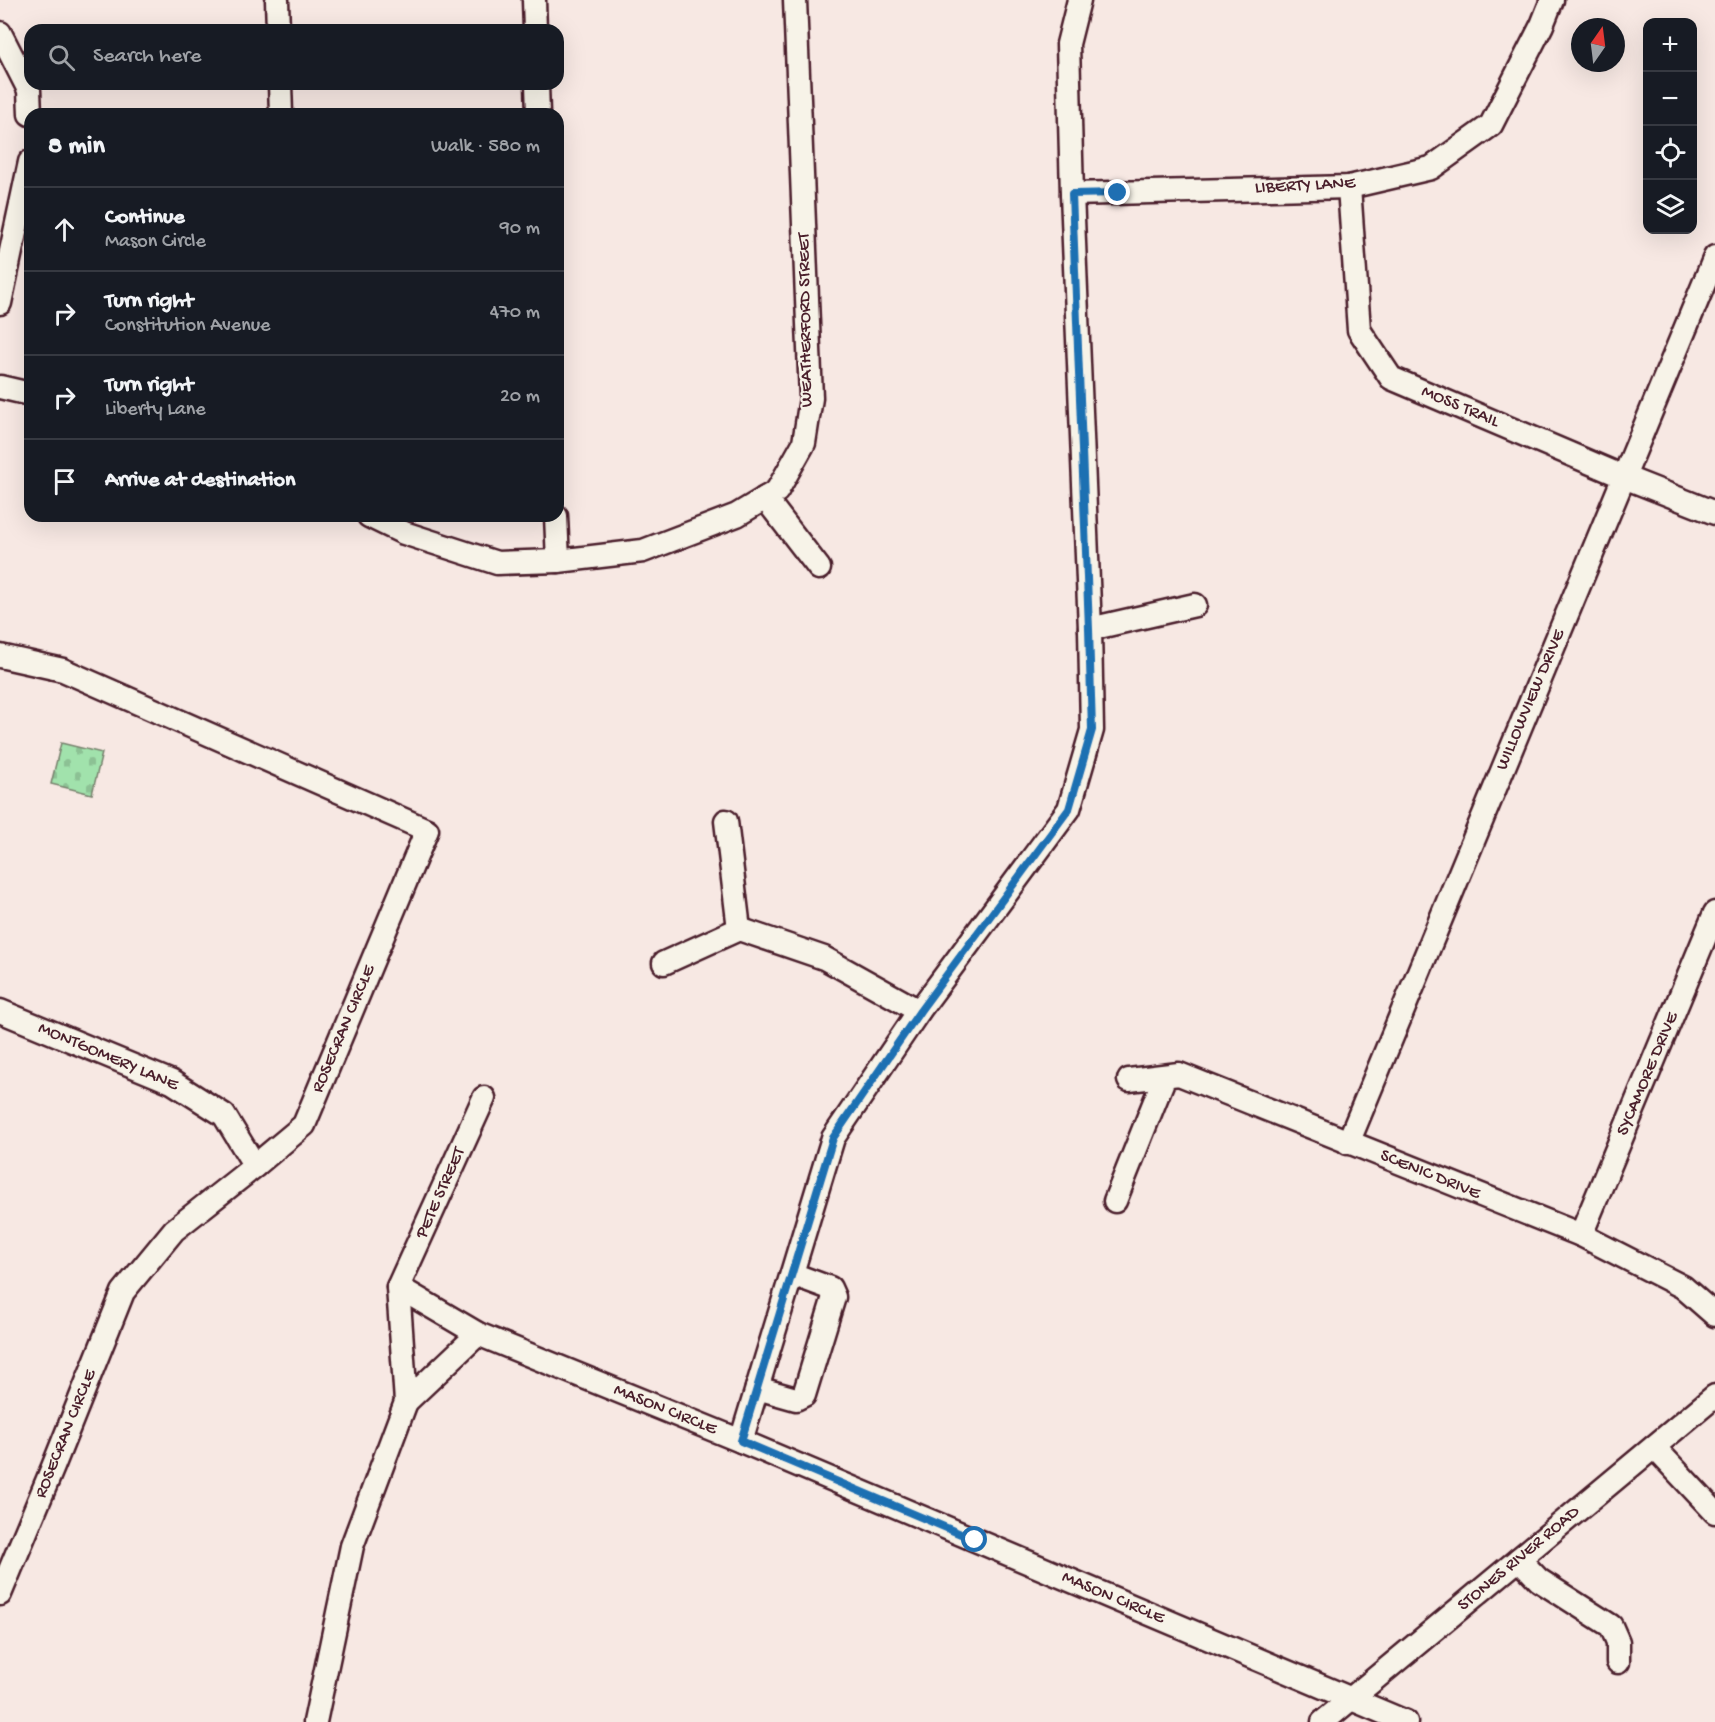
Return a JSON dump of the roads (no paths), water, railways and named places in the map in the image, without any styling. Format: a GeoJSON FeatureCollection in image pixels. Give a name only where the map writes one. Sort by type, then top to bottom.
{"type":"FeatureCollection","features":[{"type":"Feature","properties":{"kind":"street"},"geometry":{"type":"LineString","coordinates":[[277,0],[278,24]]}},
{"type":"Feature","properties":{"kind":"street"},"geometry":{"type":"LineString","coordinates":[[534,0],[535,24]]}},
{"type":"Feature","properties":{"kind":"street","name":"WEATHERFORD STREET"},"geometry":{"type":"LineString","coordinates":[[382,522],[404,532],[497,563],[558,561],[643,551],[737,515],[777,491],[804,443],[811,398],[795,0]]}},
{"type":"Feature","properties":{"kind":"street"},"geometry":{"type":"LineString","coordinates":[[741,1441],[833,1138],[920,1011],[1069,809],[1092,730],[1068,44],[1079,0]]}},
{"type":"Feature","properties":{"kind":"street","name":"LIBERTY LANE"},"geometry":{"type":"LineString","coordinates":[[1072,194],[1349,186],[1431,168],[1491,125],[1542,25],[1552,0]]}},
{"type":"Feature","properties":{"kind":"street"},"geometry":{"type":"LineString","coordinates":[[0,33],[24,80]]}},
{"type":"Feature","properties":{"kind":"street"},"geometry":{"type":"LineString","coordinates":[[29,90],[30,108]]}},
{"type":"Feature","properties":{"kind":"street"},"geometry":{"type":"LineString","coordinates":[[280,90],[281,108]]}},
{"type":"Feature","properties":{"kind":"street"},"geometry":{"type":"LineString","coordinates":[[537,90],[538,108]]}},
{"type":"Feature","properties":{"kind":"street","name":"MOSS TRAIL"},"geometry":{"type":"LineString","coordinates":[[1349,186],[1359,330],[1391,378],[1715,513]]}},
{"type":"Feature","properties":{"kind":"street"},"geometry":{"type":"LineString","coordinates":[[0,303],[24,190]]}},
{"type":"Feature","properties":{"kind":"street","name":"WILLOWVIEW DRIVE"},"geometry":{"type":"LineString","coordinates":[[1348,1143],[1715,257]]}},
{"type":"Feature","properties":{"kind":"street"},"geometry":{"type":"LineString","coordinates":[[0,387],[24,392]]}},
{"type":"Feature","properties":{"kind":"street"},"geometry":{"type":"LineString","coordinates":[[765,498],[819,568]]}},
{"type":"Feature","properties":{"kind":"street"},"geometry":{"type":"LineString","coordinates":[[556,522],[558,561]]}},
{"type":"Feature","properties":{"kind":"street"},"geometry":{"type":"LineString","coordinates":[[1089,629],[1195,605]]}},
{"type":"Feature","properties":{"kind":"street","name":"ROSECRAN CIRCLE"},"geometry":{"type":"LineString","coordinates":[[0,656],[63,670],[427,830],[304,1125],[255,1167],[174,1230],[123,1292],[0,1594]]}},
{"type":"Feature","properties":{"kind":"street"},"geometry":{"type":"LineString","coordinates":[[726,821],[739,929]]}},
{"type":"Feature","properties":{"kind":"street","name":"SYCAMORE DRIVE"},"geometry":{"type":"LineString","coordinates":[[1581,1235],[1715,913]]}},
{"type":"Feature","properties":{"kind":"street"},"geometry":{"type":"LineString","coordinates":[[664,963],[739,929],[824,958],[920,1011]]}},
{"type":"Feature","properties":{"kind":"street","name":"MONTGOMERY LANE"},"geometry":{"type":"LineString","coordinates":[[0,1011],[172,1082],[224,1115],[255,1167]]}},
{"type":"Feature","properties":{"kind":"street","name":"SCENIC DRIVE"},"geometry":{"type":"LineString","coordinates":[[1129,1080],[1179,1074],[1581,1235],[1683,1287],[1715,1315]]}},
{"type":"Feature","properties":{"kind":"street"},"geometry":{"type":"LineString","coordinates":[[1116,1201],[1165,1076]]}},
{"type":"Feature","properties":{"kind":"street","name":"PETE STREET"},"geometry":{"type":"LineString","coordinates":[[398,1287],[484,1098]]}},
{"type":"Feature","properties":{"kind":"street"},"geometry":{"type":"LineString","coordinates":[[757,1388],[796,1399],[804,1395],[834,1297],[830,1288],[792,1274]]}},
{"type":"Feature","properties":{"kind":"street"},"geometry":{"type":"LineString","coordinates":[[315,1722],[352,1546],[406,1402],[398,1287]]}},
{"type":"Feature","properties":{"kind":"street","name":"MASON CIRCLE"},"geometry":{"type":"LineString","coordinates":[[398,1287],[478,1334],[741,1441],[1406,1722]]}},
{"type":"Feature","properties":{"kind":"street"},"geometry":{"type":"LineString","coordinates":[[406,1402],[478,1334]]}},
{"type":"Feature","properties":{"kind":"street","name":"STONES RIVER ROAD"},"geometry":{"type":"LineString","coordinates":[[1323,1722],[1715,1396]]}},
{"type":"Feature","properties":{"kind":"street"},"geometry":{"type":"LineString","coordinates":[[1654,1447],[1715,1512]]}},
{"type":"Feature","properties":{"kind":"street"},"geometry":{"type":"LineString","coordinates":[[1519,1559],[1539,1580],[1611,1626],[1618,1642],[1618,1662]]}}]}
